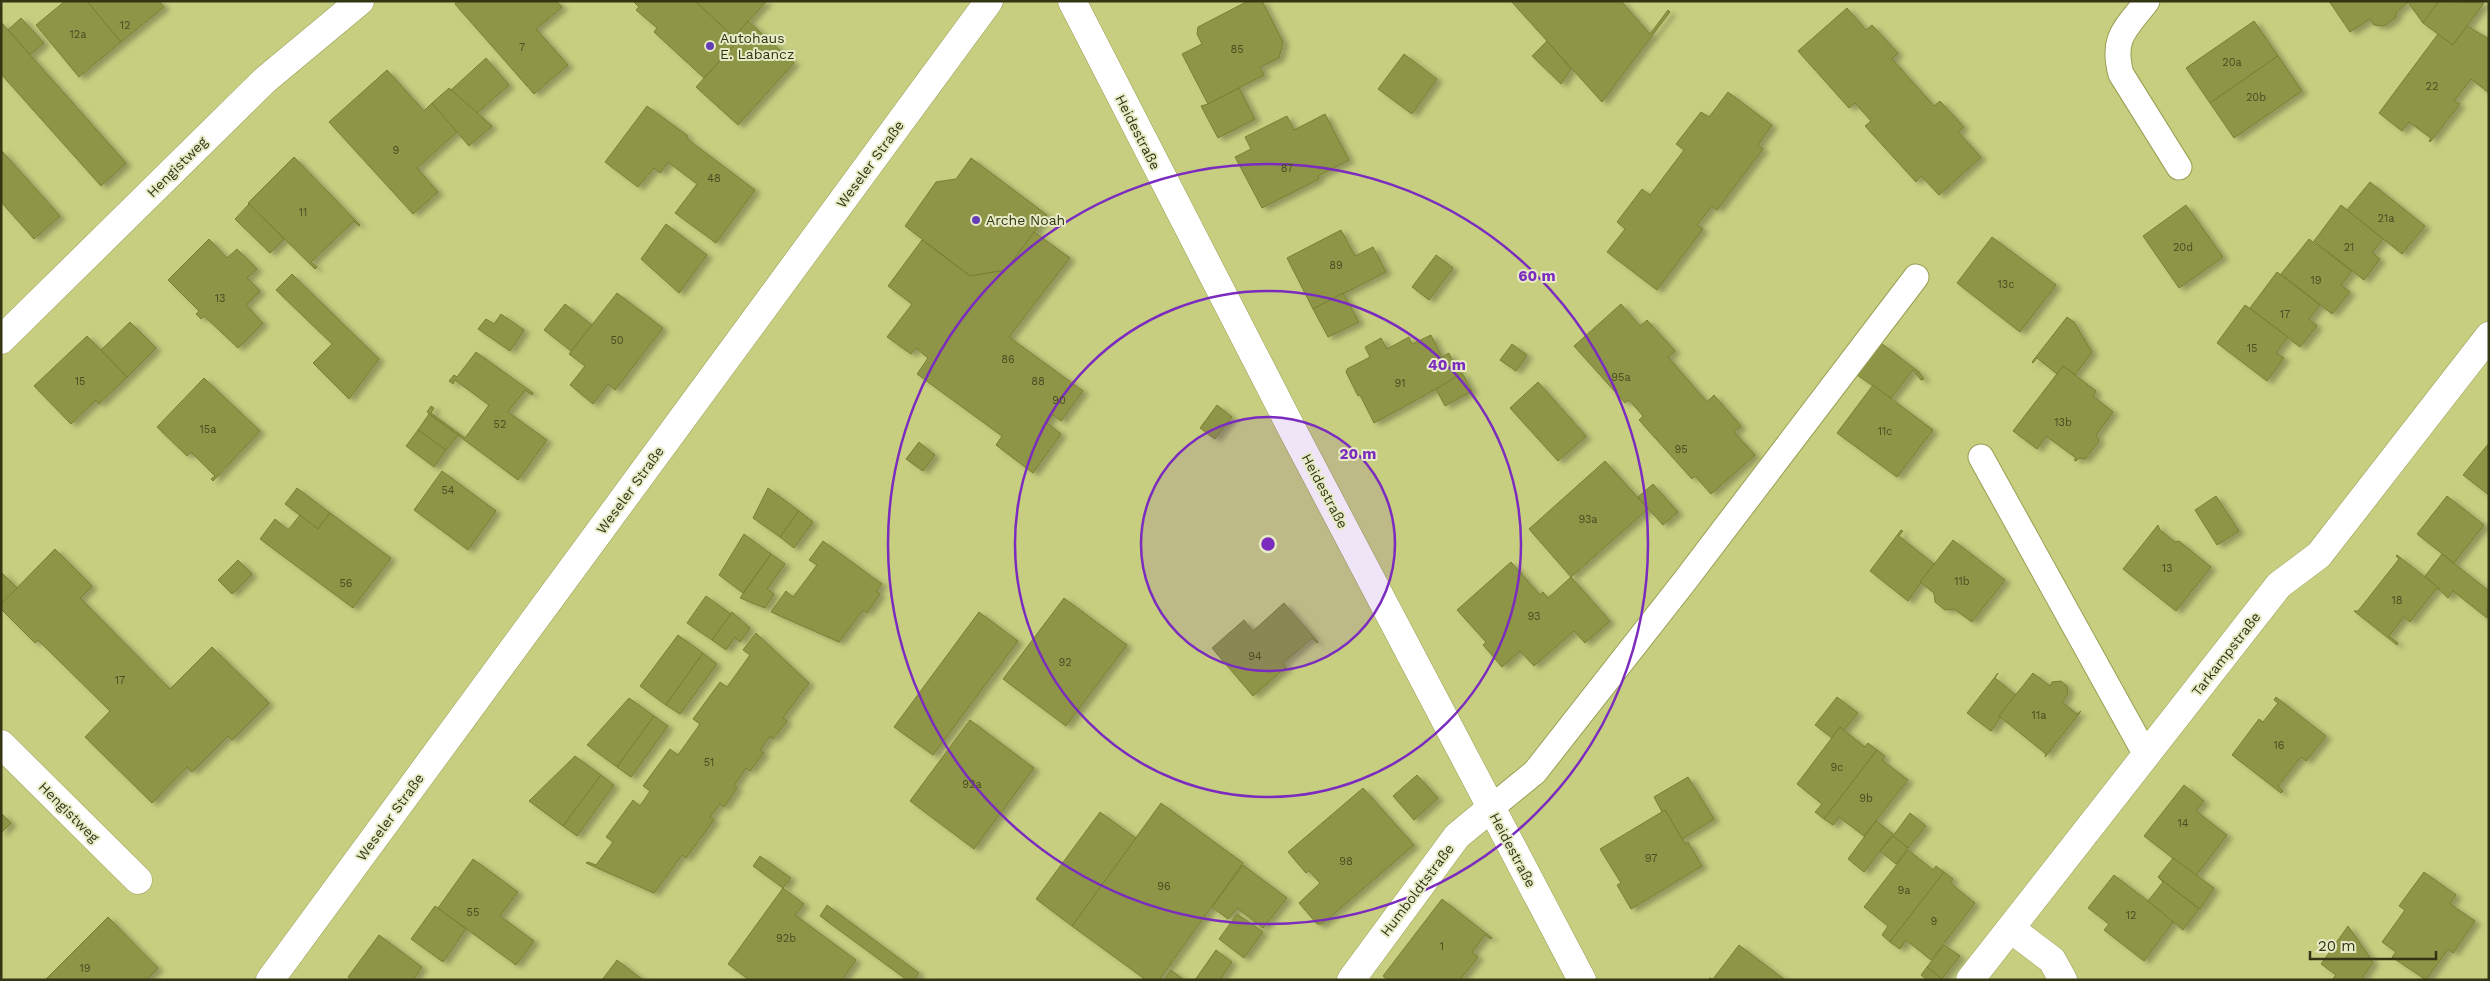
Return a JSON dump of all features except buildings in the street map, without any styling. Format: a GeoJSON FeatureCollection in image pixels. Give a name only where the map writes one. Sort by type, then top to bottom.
{"type":"FeatureCollection","features":[{"type":"Feature","properties":{"kind":"street","name":"Hengistweg"},"geometry":{"type":"LineString","coordinates":[[1,340],[265,80],[360,1]]}},
{"type":"Feature","properties":{"kind":"street","name":"Weseler Straße"},"geometry":{"type":"LineString","coordinates":[[270,980],[990,1]]}},
{"type":"Feature","properties":{"kind":"street","name":"Heidestraße"},"geometry":{"type":"LineString","coordinates":[[1072,1],[1582,980]]}},
{"type":"Feature","properties":{"kind":"street","name":"Tarkampstraße"},"geometry":{"type":"LineString","coordinates":[[1970,980],[2279,585],[2319,555],[2489,336]]}},
{"type":"Feature","properties":{"kind":"street","name":"Hengistweg"},"geometry":{"type":"LineString","coordinates":[[1,744],[138,880]]}},
{"type":"Feature","properties":{"kind":"street","name":"Humboldtstraße"},"geometry":{"type":"LineString","coordinates":[[1351,980],[1458,836],[1491,808]]}},
{"type":"Feature","properties":{"kind":"street"},"geometry":{"type":"LineString","coordinates":[[2011,929],[2052,960],[2063,980]]}},
{"type":"Feature","properties":{"kind":"lane"},"geometry":{"type":"LineString","coordinates":[[2147,1],[2122,34],[2117,44],[2116,57],[2121,74],[2179,167]]}},
{"type":"Feature","properties":{"kind":"lane"},"geometry":{"type":"LineString","coordinates":[[1491,808],[1536,772],[1684,582],[1916,277]]}},
{"type":"Feature","properties":{"kind":"lane"},"geometry":{"type":"LineString","coordinates":[[1981,457],[2146,755]]}},
{"type":"Feature","properties":{"kind":"place","name":"Autohaus E. Labancz"},"geometry":{"type":"Point","coordinates":[710,46]}},
{"type":"Feature","properties":{"kind":"place","name":"Arche Noah"},"geometry":{"type":"Point","coordinates":[976,220]}}]}
